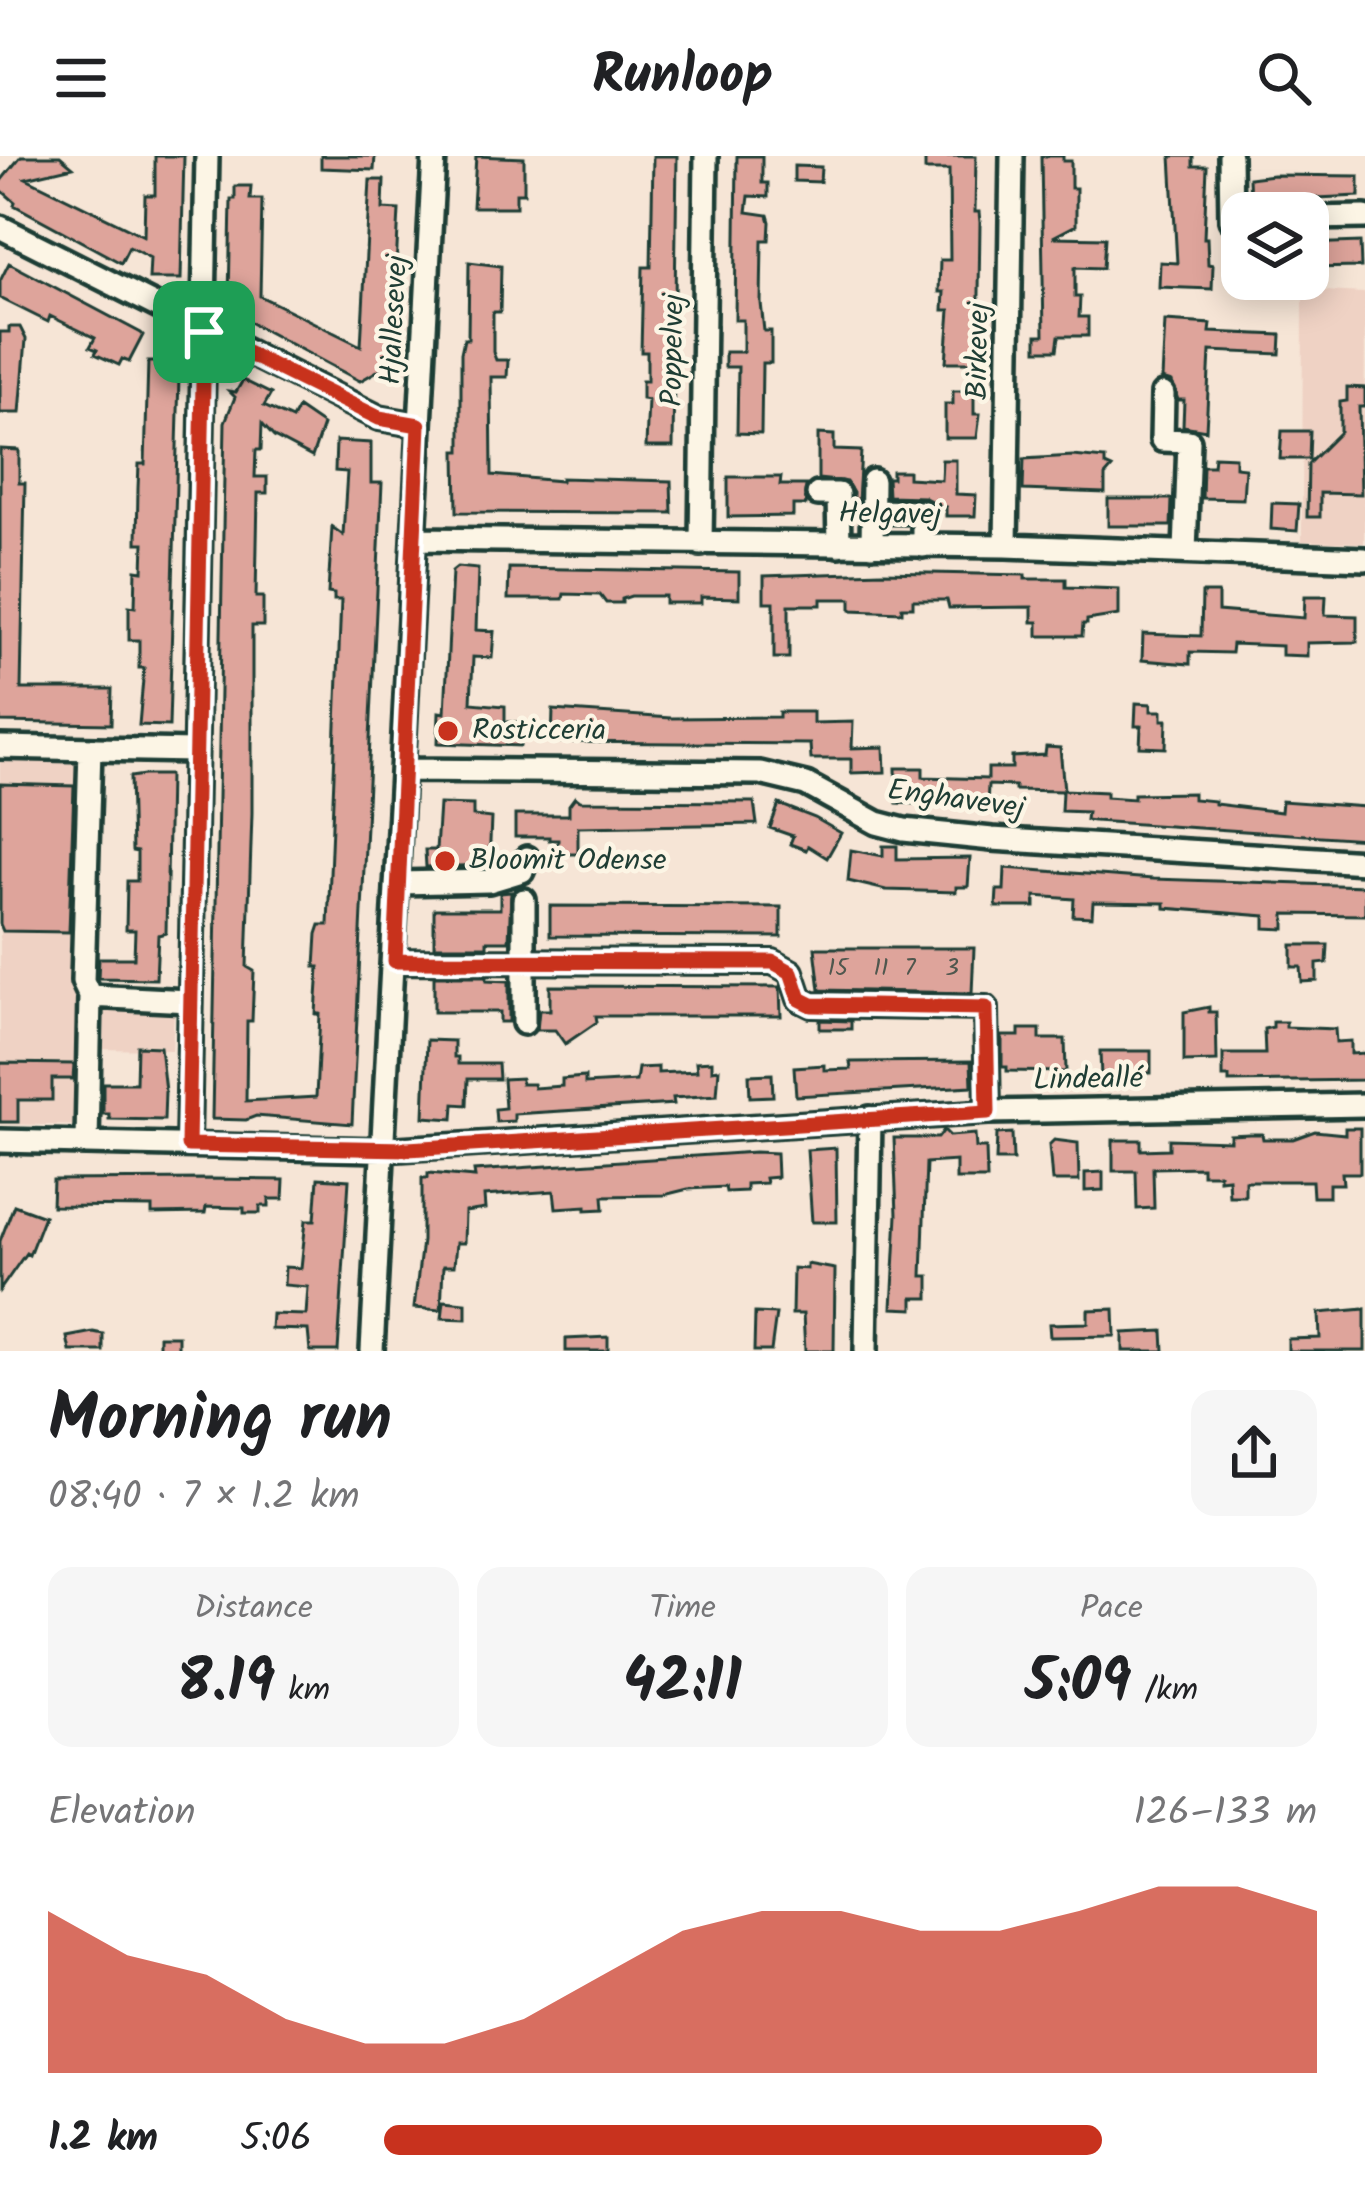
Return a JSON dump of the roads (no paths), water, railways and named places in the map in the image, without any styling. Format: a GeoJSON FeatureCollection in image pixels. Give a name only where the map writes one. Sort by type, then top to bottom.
{"type":"FeatureCollection","features":[{"type":"Feature","properties":{"kind":"street"},"geometry":{"type":"LineString","coordinates":[[188,1145],[208,156]]}},
{"type":"Feature","properties":{"kind":"street","name":"Hjallesevej"},"geometry":{"type":"LineString","coordinates":[[372,1351],[434,156]]}},
{"type":"Feature","properties":{"kind":"street","name":"Poppelvej"},"geometry":{"type":"LineString","coordinates":[[701,544],[706,156]]}},
{"type":"Feature","properties":{"kind":"street","name":"Birkevej"},"geometry":{"type":"LineString","coordinates":[[1006,546],[1012,156]]}},
{"type":"Feature","properties":{"kind":"street"},"geometry":{"type":"LineString","coordinates":[[1230,156],[1231,192]]}},
{"type":"Feature","properties":{"kind":"street"},"geometry":{"type":"LineString","coordinates":[[1329,218],[1365,217]]}},
{"type":"Feature","properties":{"kind":"street"},"geometry":{"type":"LineString","coordinates":[[0,227],[379,418],[419,425]]}},
{"type":"Feature","properties":{"kind":"street"},"geometry":{"type":"LineString","coordinates":[[1163,394],[1162,440],[1189,440],[1185,553]]}},
{"type":"Feature","properties":{"kind":"street"},"geometry":{"type":"LineString","coordinates":[[872,481],[872,545]]}},
{"type":"Feature","properties":{"kind":"street"},"geometry":{"type":"LineString","coordinates":[[818,494],[838,494],[839,545]]}},
{"type":"Feature","properties":{"kind":"street"},"geometry":{"type":"LineString","coordinates":[[872,511],[923,512],[923,546]]}},
{"type":"Feature","properties":{"kind":"street","name":"Helgavej"},"geometry":{"type":"LineString","coordinates":[[415,538],[1006,546],[1365,559]]}},
{"type":"Feature","properties":{"kind":"street"},"geometry":{"type":"LineString","coordinates":[[0,747],[193,751]]}},
{"type":"Feature","properties":{"kind":"street"},"geometry":{"type":"LineString","coordinates":[[88,1142],[90,997],[83,981],[90,749]]}},
{"type":"Feature","properties":{"kind":"street","name":"Enghavevej"},"geometry":{"type":"LineString","coordinates":[[404,770],[760,773],[806,784],[877,823],[904,830],[1365,862]]}},
{"type":"Feature","properties":{"kind":"street"},"geometry":{"type":"LineString","coordinates":[[399,883],[489,881],[521,871],[527,858]]}},
{"type":"Feature","properties":{"kind":"street"},"geometry":{"type":"LineString","coordinates":[[524,900],[524,1023]]}},
{"type":"Feature","properties":{"kind":"street"},"geometry":{"type":"LineString","coordinates":[[395,961],[773,962],[791,972],[800,999],[812,1005],[986,1008],[988,1112]]}},
{"type":"Feature","properties":{"kind":"street"},"geometry":{"type":"LineString","coordinates":[[90,997],[189,1000]]}},
{"type":"Feature","properties":{"kind":"street","name":"Lindeallé"},"geometry":{"type":"LineString","coordinates":[[0,1141],[382,1150],[988,1112],[1365,1105]]}},
{"type":"Feature","properties":{"kind":"street"},"geometry":{"type":"LineString","coordinates":[[866,1351],[871,1118]]}},
{"type":"Feature","properties":{"kind":"place","name":"Rosticceria"},"geometry":{"type":"Point","coordinates":[448,731]}},
{"type":"Feature","properties":{"kind":"place","name":"Bloomit Odense"},"geometry":{"type":"Point","coordinates":[445,861]}}]}
